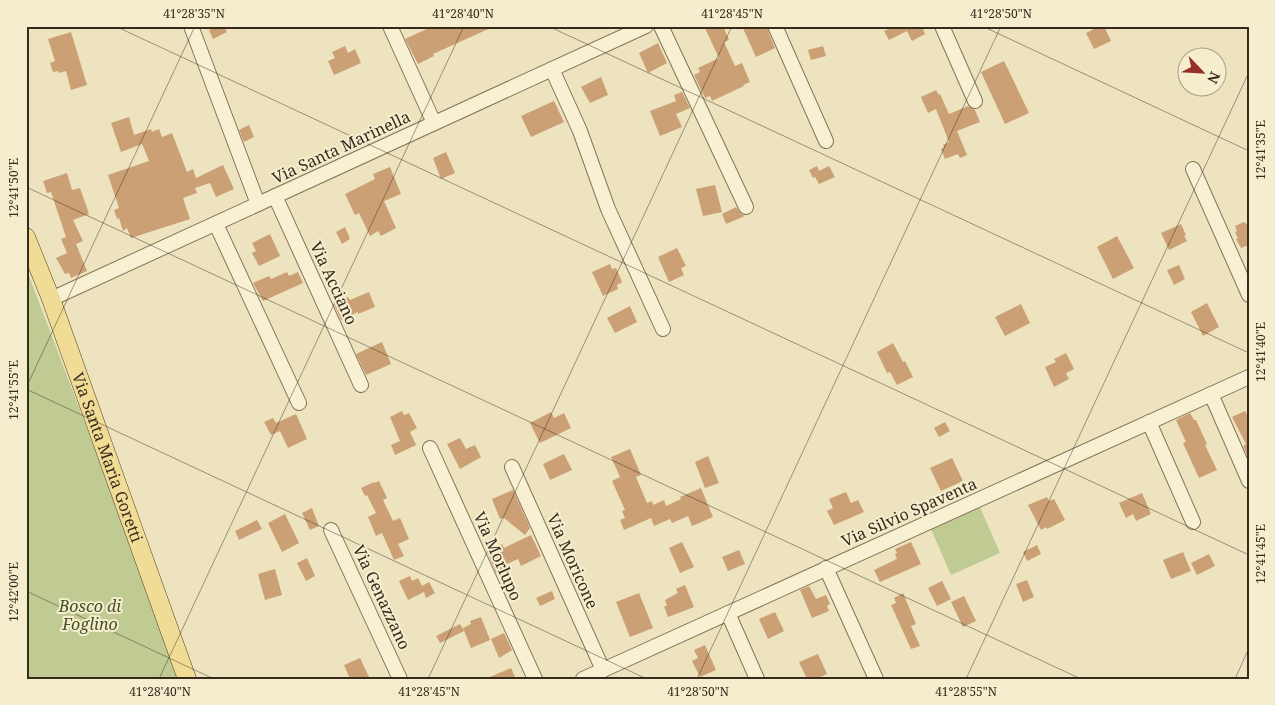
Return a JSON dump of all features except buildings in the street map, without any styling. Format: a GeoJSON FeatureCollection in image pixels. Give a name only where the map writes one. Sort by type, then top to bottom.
{"type":"FeatureCollection","features":[{"type":"Feature","properties":{"kind":"main road","name":"Via Santa Maria Goretti"},"geometry":{"type":"LineString","coordinates":[[26,237],[51,300],[187,679]]}},
{"type":"Feature","properties":{"kind":"street"},"geometry":{"type":"LineString","coordinates":[[191,26],[258,204]]}},
{"type":"Feature","properties":{"kind":"street"},"geometry":{"type":"LineString","coordinates":[[390,26],[434,123]]}},
{"type":"Feature","properties":{"kind":"street","name":"Via Santa Marinella"},"geometry":{"type":"LineString","coordinates":[[51,300],[646,26]]}},
{"type":"Feature","properties":{"kind":"street"},"geometry":{"type":"LineString","coordinates":[[661,26],[746,208]]}},
{"type":"Feature","properties":{"kind":"street"},"geometry":{"type":"LineString","coordinates":[[775,26],[826,141]]}},
{"type":"Feature","properties":{"kind":"street"},"geometry":{"type":"LineString","coordinates":[[942,26],[975,101]]}},
{"type":"Feature","properties":{"kind":"street"},"geometry":{"type":"LineString","coordinates":[[552,69],[580,131],[608,209],[663,329]]}},
{"type":"Feature","properties":{"kind":"street"},"geometry":{"type":"LineString","coordinates":[[1193,170],[1249,295]]}},
{"type":"Feature","properties":{"kind":"street","name":"Via Acciano"},"geometry":{"type":"LineString","coordinates":[[275,196],[361,385]]}},
{"type":"Feature","properties":{"kind":"street"},"geometry":{"type":"LineString","coordinates":[[216,224],[299,403]]}},
{"type":"Feature","properties":{"kind":"street","name":"Via Silvio Spaventa"},"geometry":{"type":"LineString","coordinates":[[583,679],[1249,377]]}},
{"type":"Feature","properties":{"kind":"street"},"geometry":{"type":"LineString","coordinates":[[1211,394],[1249,481]]}},
{"type":"Feature","properties":{"kind":"street"},"geometry":{"type":"LineString","coordinates":[[1149,422],[1193,522]]}},
{"type":"Feature","properties":{"kind":"street","name":"Via Morlupo"},"geometry":{"type":"LineString","coordinates":[[430,448],[534,679]]}},
{"type":"Feature","properties":{"kind":"street","name":"Via Moricone"},"geometry":{"type":"LineString","coordinates":[[512,467],[603,670]]}},
{"type":"Feature","properties":{"kind":"street","name":"Via Genazzano"},"geometry":{"type":"LineString","coordinates":[[332,530],[400,679]]}},
{"type":"Feature","properties":{"kind":"street"},"geometry":{"type":"LineString","coordinates":[[826,568],[876,679]]}},
{"type":"Feature","properties":{"kind":"street"},"geometry":{"type":"LineString","coordinates":[[728,613],[756,679]]}},
{"type":"Feature","properties":{"kind":"green space","name":"Bosco di Foglino"},"geometry":{"type":"Polygon","coordinates":[[[26,268],[182,679],[26,679],[26,268]]]}},
{"type":"Feature","properties":{"kind":"green space"},"geometry":{"type":"Polygon","coordinates":[[[979,505],[1000,553],[951,575],[930,527],[979,505]]]}}]}
